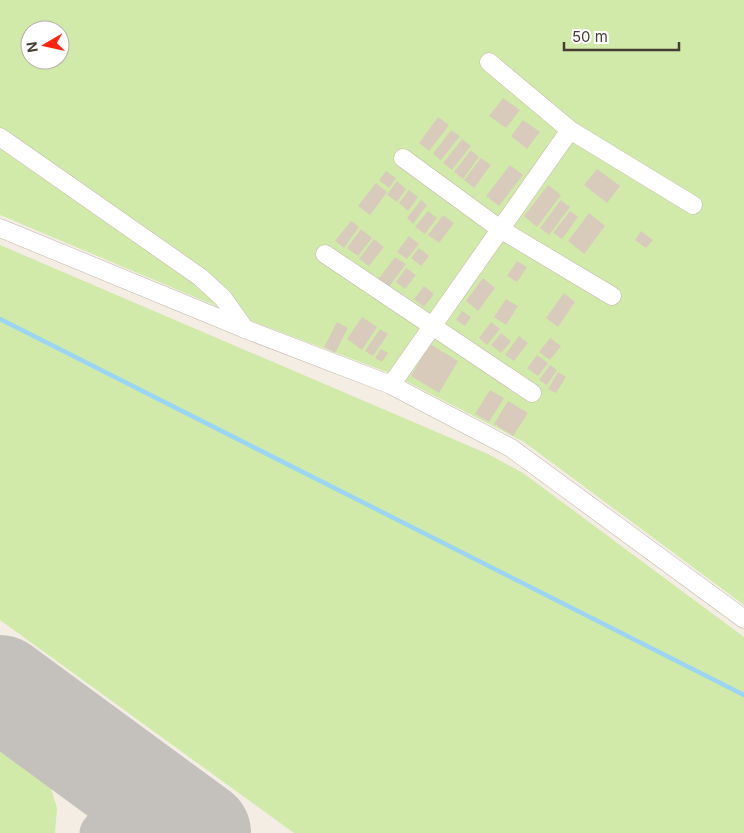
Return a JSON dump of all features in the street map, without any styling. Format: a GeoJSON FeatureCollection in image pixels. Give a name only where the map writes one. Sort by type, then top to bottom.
{"type":"FeatureCollection","features":[{"type":"Feature","properties":{"kind":"street"},"geometry":{"type":"LineString","coordinates":[[489,62],[570,130],[693,205]]}},
{"type":"Feature","properties":{"kind":"street"},"geometry":{"type":"LineString","coordinates":[[391,385],[570,130]]}},
{"type":"Feature","properties":{"kind":"street"},"geometry":{"type":"LineString","coordinates":[[0,137],[200,277],[223,298],[245,329]]}},
{"type":"Feature","properties":{"kind":"street"},"geometry":{"type":"LineString","coordinates":[[403,158],[500,229],[612,296]]}},
{"type":"Feature","properties":{"kind":"street"},"geometry":{"type":"LineString","coordinates":[[0,228],[245,329],[391,385],[511,448],[744,619]]}},
{"type":"Feature","properties":{"kind":"street"},"geometry":{"type":"LineString","coordinates":[[325,254],[532,394]]}},
{"type":"Feature","properties":{"kind":"green space"},"geometry":{"type":"Polygon","coordinates":[[[0,0],[744,0],[744,605],[524,442],[392,374],[254,322],[0,215],[0,0]]]}},
{"type":"Feature","properties":{"kind":"green space"},"geometry":{"type":"Polygon","coordinates":[[[0,245],[488,454],[523,473],[744,637],[744,833],[294,833],[0,620],[0,245]]]}},
{"type":"Feature","properties":{"kind":"green space"},"geometry":{"type":"Polygon","coordinates":[[[0,739],[47,775],[57,808],[55,833],[0,833],[0,739]]]}},
{"type":"Feature","properties":{"kind":"building"},"geometry":{"type":"Polygon","coordinates":[[[503,98],[520,110],[506,128],[489,116],[503,98]]]}},
{"type":"Feature","properties":{"kind":"building"},"geometry":{"type":"Polygon","coordinates":[[[438,117],[449,125],[429,151],[419,143],[438,117]]]}},
{"type":"Feature","properties":{"kind":"building"},"geometry":{"type":"Polygon","coordinates":[[[523,120],[540,132],[527,149],[511,136],[523,120]]]}},
{"type":"Feature","properties":{"kind":"building"},"geometry":{"type":"Polygon","coordinates":[[[451,130],[460,136],[441,160],[433,154],[451,130]]]}},
{"type":"Feature","properties":{"kind":"building"},"geometry":{"type":"Polygon","coordinates":[[[462,139],[471,146],[452,170],[443,163],[462,139]]]}},
{"type":"Feature","properties":{"kind":"building"},"geometry":{"type":"Polygon","coordinates":[[[471,150],[479,157],[463,179],[454,172],[471,150]]]}},
{"type":"Feature","properties":{"kind":"building"},"geometry":{"type":"Polygon","coordinates":[[[481,158],[491,165],[474,188],[464,180],[481,158]]]}},
{"type":"Feature","properties":{"kind":"building"},"geometry":{"type":"Polygon","coordinates":[[[510,165],[523,175],[499,206],[486,196],[510,165]]]}},
{"type":"Feature","properties":{"kind":"building"},"geometry":{"type":"Polygon","coordinates":[[[597,169],[620,186],[607,203],[584,185],[597,169]]]}},
{"type":"Feature","properties":{"kind":"building"},"geometry":{"type":"Polygon","coordinates":[[[386,171],[396,178],[389,188],[379,180],[386,171]]]}},
{"type":"Feature","properties":{"kind":"building"},"geometry":{"type":"Polygon","coordinates":[[[397,181],[406,189],[397,202],[387,195],[397,181]]]}},
{"type":"Feature","properties":{"kind":"building"},"geometry":{"type":"Polygon","coordinates":[[[376,183],[387,192],[370,215],[358,206],[376,183]]]}},
{"type":"Feature","properties":{"kind":"building"},"geometry":{"type":"Polygon","coordinates":[[[548,185],[561,195],[537,227],[524,216],[548,185]]]}},
{"type":"Feature","properties":{"kind":"building"},"geometry":{"type":"Polygon","coordinates":[[[409,190],[418,197],[408,211],[399,203],[409,190]]]}},
{"type":"Feature","properties":{"kind":"building"},"geometry":{"type":"Polygon","coordinates":[[[421,200],[427,205],[413,224],[407,218],[421,200]]]}},
{"type":"Feature","properties":{"kind":"building"},"geometry":{"type":"Polygon","coordinates":[[[561,200],[570,207],[549,235],[540,228],[561,200]]]}},
{"type":"Feature","properties":{"kind":"building"},"geometry":{"type":"Polygon","coordinates":[[[428,211],[437,218],[425,234],[415,227],[428,211]]]}},
{"type":"Feature","properties":{"kind":"building"},"geometry":{"type":"Polygon","coordinates":[[[570,211],[578,217],[562,239],[553,233],[570,211]]]}},
{"type":"Feature","properties":{"kind":"building"},"geometry":{"type":"Polygon","coordinates":[[[589,213],[605,226],[584,254],[568,241],[589,213]]]}},
{"type":"Feature","properties":{"kind":"building"},"geometry":{"type":"Polygon","coordinates":[[[443,215],[454,223],[439,243],[428,235],[443,215]]]}},
{"type":"Feature","properties":{"kind":"building"},"geometry":{"type":"Polygon","coordinates":[[[351,221],[359,227],[344,248],[335,241],[351,221]]]}},
{"type":"Feature","properties":{"kind":"building"},"geometry":{"type":"Polygon","coordinates":[[[361,229],[372,238],[358,256],[347,248],[361,229]]]}},
{"type":"Feature","properties":{"kind":"building"},"geometry":{"type":"Polygon","coordinates":[[[641,231],[653,240],[646,248],[635,240],[641,231]]]}},
{"type":"Feature","properties":{"kind":"building"},"geometry":{"type":"Polygon","coordinates":[[[409,236],[419,244],[407,259],[397,252],[409,236]]]}},
{"type":"Feature","properties":{"kind":"building"},"geometry":{"type":"Polygon","coordinates":[[[374,239],[384,247],[369,266],[359,259],[374,239]]]}},
{"type":"Feature","properties":{"kind":"building"},"geometry":{"type":"Polygon","coordinates":[[[419,248],[429,256],[421,266],[411,258],[419,248]]]}},
{"type":"Feature","properties":{"kind":"building"},"geometry":{"type":"Polygon","coordinates":[[[395,257],[406,264],[388,288],[378,280],[395,257]]]}},
{"type":"Feature","properties":{"kind":"building"},"geometry":{"type":"Polygon","coordinates":[[[517,261],[527,267],[517,282],[507,276],[517,261]]]}},
{"type":"Feature","properties":{"kind":"building"},"geometry":{"type":"Polygon","coordinates":[[[406,268],[416,275],[405,289],[396,282],[406,268]]]}},
{"type":"Feature","properties":{"kind":"building"},"geometry":{"type":"Polygon","coordinates":[[[483,278],[495,288],[478,311],[466,301],[483,278]]]}},
{"type":"Feature","properties":{"kind":"building"},"geometry":{"type":"Polygon","coordinates":[[[424,286],[434,294],[424,307],[414,299],[424,286]]]}},
{"type":"Feature","properties":{"kind":"building"},"geometry":{"type":"Polygon","coordinates":[[[564,293],[575,302],[558,327],[546,318],[564,293]]]}},
{"type":"Feature","properties":{"kind":"building"},"geometry":{"type":"Polygon","coordinates":[[[506,299],[518,306],[506,325],[494,317],[506,299]]]}},
{"type":"Feature","properties":{"kind":"building"},"geometry":{"type":"Polygon","coordinates":[[[462,311],[471,317],[465,326],[456,320],[462,311]]]}},
{"type":"Feature","properties":{"kind":"building"},"geometry":{"type":"Polygon","coordinates":[[[362,317],[377,327],[362,350],[347,339],[362,317]]]}},
{"type":"Feature","properties":{"kind":"building"},"geometry":{"type":"Polygon","coordinates":[[[337,322],[348,328],[335,353],[324,347],[337,322]]]}},
{"type":"Feature","properties":{"kind":"building"},"geometry":{"type":"Polygon","coordinates":[[[491,322],[500,329],[487,345],[479,338],[491,322]]]}},
{"type":"Feature","properties":{"kind":"building"},"geometry":{"type":"Polygon","coordinates":[[[380,329],[388,334],[373,356],[365,351],[380,329]]]}},
{"type":"Feature","properties":{"kind":"building"},"geometry":{"type":"Polygon","coordinates":[[[501,333],[511,341],[501,353],[491,345],[501,333]]]}},
{"type":"Feature","properties":{"kind":"building"},"geometry":{"type":"Polygon","coordinates":[[[519,336],[528,343],[514,361],[505,355],[519,336]]]}},
{"type":"Feature","properties":{"kind":"building"},"geometry":{"type":"Polygon","coordinates":[[[550,338],[561,346],[550,360],[539,352],[550,338]]]}},
{"type":"Feature","properties":{"kind":"building"},"geometry":{"type":"Polygon","coordinates":[[[430,344],[458,361],[439,393],[411,376],[430,344]]]}},
{"type":"Feature","properties":{"kind":"building"},"geometry":{"type":"Polygon","coordinates":[[[381,349],[388,353],[382,362],[375,358],[381,349]]]}},
{"type":"Feature","properties":{"kind":"building"},"geometry":{"type":"Polygon","coordinates":[[[537,355],[548,363],[538,376],[527,368],[537,355]]]}},
{"type":"Feature","properties":{"kind":"building"},"geometry":{"type":"Polygon","coordinates":[[[550,365],[557,370],[547,385],[539,380],[550,365]]]}},
{"type":"Feature","properties":{"kind":"building"},"geometry":{"type":"Polygon","coordinates":[[[558,372],[566,377],[556,393],[548,389],[558,372]]]}},
{"type":"Feature","properties":{"kind":"building"},"geometry":{"type":"Polygon","coordinates":[[[490,390],[504,398],[489,422],[475,414],[490,390]]]}},
{"type":"Feature","properties":{"kind":"building"},"geometry":{"type":"Polygon","coordinates":[[[508,401],[528,413],[513,436],[494,424],[508,401]]]}},
{"type":"Feature","properties":{"kind":"waterway"},"geometry":{"type":"LineString","coordinates":[[0,319],[744,695]]}},
{"type":"Feature","properties":{"kind":"taxiway"},"geometry":{"type":"LineString","coordinates":[[101,761],[109,777],[113,796],[109,820]]}},
{"type":"Feature","properties":{"kind":"taxiway"},"geometry":{"type":"LineString","coordinates":[[100,833],[115,817],[129,809],[146,807],[167,809]]}},
{"type":"Feature","properties":{"kind":"runway"},"geometry":{"type":"LineString","coordinates":[[0,687],[199,833]]}}]}
